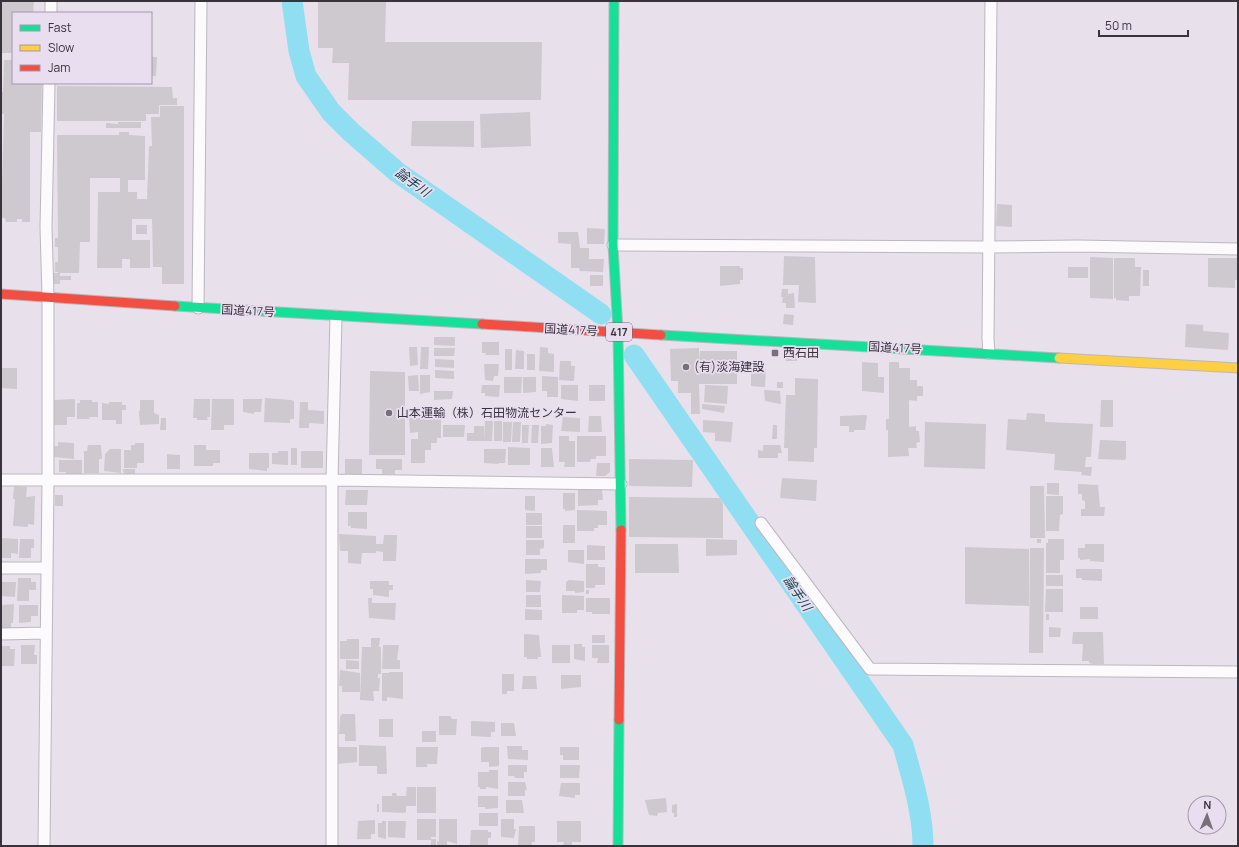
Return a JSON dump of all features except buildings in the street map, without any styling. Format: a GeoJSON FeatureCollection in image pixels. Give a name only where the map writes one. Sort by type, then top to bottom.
{"type":"FeatureCollection","features":[{"type":"Feature","properties":{"kind":"main road"},"geometry":{"type":"LineString","coordinates":[[614,1],[613,245],[618,332],[621,484],[618,846]]}},
{"type":"Feature","properties":{"kind":"main road","name":"国道417号"},"geometry":{"type":"LineString","coordinates":[[1,294],[48,296],[198,308],[1238,368]]}},
{"type":"Feature","properties":{"kind":"street"},"geometry":{"type":"LineString","coordinates":[[51,12],[52,1]]}},
{"type":"Feature","properties":{"kind":"street"},"geometry":{"type":"LineString","coordinates":[[198,308],[200,1]]}},
{"type":"Feature","properties":{"kind":"street"},"geometry":{"type":"LineString","coordinates":[[989,353],[988,247],[991,1]]}},
{"type":"Feature","properties":{"kind":"street"},"geometry":{"type":"LineString","coordinates":[[44,846],[48,480],[48,296],[46,227],[49,84]]}},
{"type":"Feature","properties":{"kind":"street"},"geometry":{"type":"LineString","coordinates":[[613,245],[988,247],[1085,246],[1238,249]]}},
{"type":"Feature","properties":{"kind":"street"},"geometry":{"type":"LineString","coordinates":[[332,846],[332,480],[336,316]]}},
{"type":"Feature","properties":{"kind":"street"},"geometry":{"type":"LineString","coordinates":[[1,480],[332,480],[621,484]]}},
{"type":"Feature","properties":{"kind":"street"},"geometry":{"type":"LineString","coordinates":[[761,523],[870,669],[1238,672]]}},
{"type":"Feature","properties":{"kind":"street"},"geometry":{"type":"LineString","coordinates":[[1,568],[47,568]]}},
{"type":"Feature","properties":{"kind":"street"},"geometry":{"type":"LineString","coordinates":[[1,634],[46,634]]}},
{"type":"Feature","properties":{"kind":"waterway","name":"論手川"},"geometry":{"type":"LineString","coordinates":[[292,1],[299,51],[306,76],[331,112],[351,132],[397,172],[601,314]]}},
{"type":"Feature","properties":{"kind":"waterway","name":"論手川"},"geometry":{"type":"LineString","coordinates":[[634,355],[903,745],[919,808],[923,833],[923,846]]}},
{"type":"Feature","properties":{"kind":"traffic: fast"},"geometry":{"type":"LineString","coordinates":[[614,1],[613,245],[618,332],[621,530]]}},
{"type":"Feature","properties":{"kind":"traffic: fast"},"geometry":{"type":"LineString","coordinates":[[175,306],[482,324]]}},
{"type":"Feature","properties":{"kind":"traffic: fast"},"geometry":{"type":"LineString","coordinates":[[661,335],[1059,358]]}},
{"type":"Feature","properties":{"kind":"traffic: fast"},"geometry":{"type":"LineString","coordinates":[[618,846],[619,720]]}},
{"type":"Feature","properties":{"kind":"traffic: slow"},"geometry":{"type":"LineString","coordinates":[[1059,358],[1238,368]]}},
{"type":"Feature","properties":{"kind":"traffic: jam"},"geometry":{"type":"LineString","coordinates":[[1,294],[175,306]]}},
{"type":"Feature","properties":{"kind":"traffic: jam"},"geometry":{"type":"LineString","coordinates":[[482,324],[661,335]]}},
{"type":"Feature","properties":{"kind":"traffic: jam"},"geometry":{"type":"LineString","coordinates":[[619,720],[621,530]]}},
{"type":"Feature","properties":{"kind":"place","name":"西石田"},"geometry":{"type":"Point","coordinates":[775,353]}},
{"type":"Feature","properties":{"kind":"place","name":"(有)淡海建設"},"geometry":{"type":"Point","coordinates":[686,367]}},
{"type":"Feature","properties":{"kind":"place","name":"山本運輸（株）石田物流センター"},"geometry":{"type":"Point","coordinates":[389,413]}}]}
